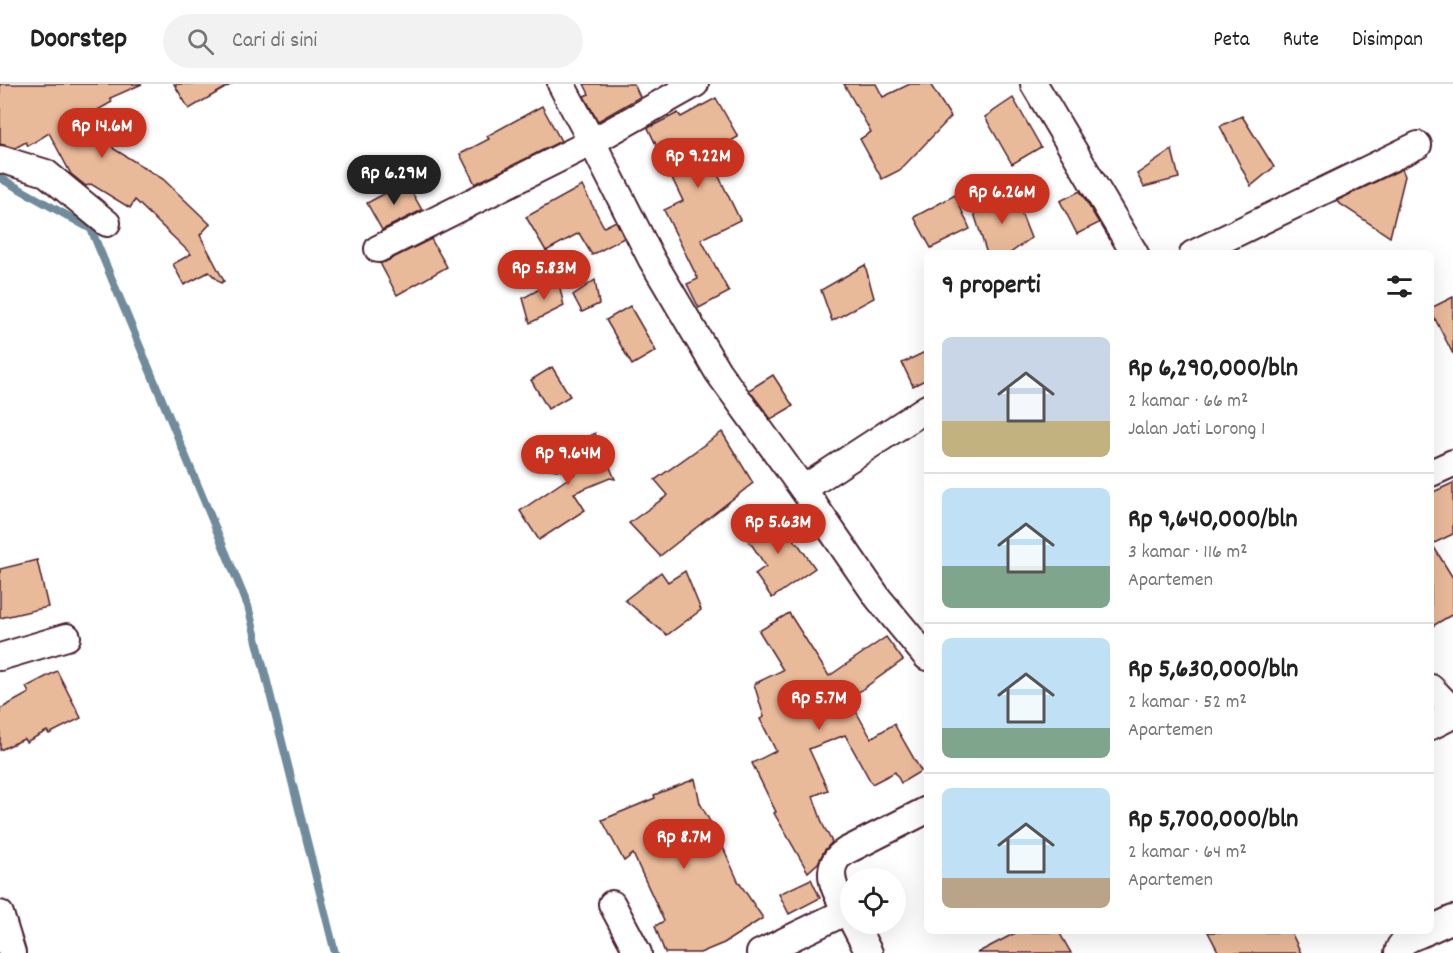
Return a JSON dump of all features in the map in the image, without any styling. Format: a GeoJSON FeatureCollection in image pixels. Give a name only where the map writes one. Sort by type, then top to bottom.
{"type":"FeatureCollection","features":[{"type":"Feature","properties":{"kind":"street"},"geometry":{"type":"LineString","coordinates":[[561,84],[652,260],[718,372],[878,598],[924,653]]}},
{"type":"Feature","properties":{"kind":"street"},"geometry":{"type":"LineString","coordinates":[[378,249],[592,142],[695,84]]}},
{"type":"Feature","properties":{"kind":"street"},"geometry":{"type":"LineString","coordinates":[[1034,84],[1133,250]]}},
{"type":"Feature","properties":{"kind":"street"},"geometry":{"type":"LineString","coordinates":[[1201,250],[1419,145]]}},
{"type":"Feature","properties":{"kind":"street"},"geometry":{"type":"LineString","coordinates":[[0,159],[46,173],[107,223]]}},
{"type":"Feature","properties":{"kind":"street"},"geometry":{"type":"LineString","coordinates":[[803,489],[924,410]]}},
{"type":"Feature","properties":{"kind":"street"},"geometry":{"type":"LineString","coordinates":[[1434,472],[1453,463]]}},
{"type":"Feature","properties":{"kind":"street"},"geometry":{"type":"LineString","coordinates":[[0,657],[67,637]]}},
{"type":"Feature","properties":{"kind":"street"},"geometry":{"type":"LineString","coordinates":[[1434,690],[1453,711]]}},
{"type":"Feature","properties":{"kind":"street"},"geometry":{"type":"LineString","coordinates":[[1434,724],[1453,715]]}},
{"type":"Feature","properties":{"kind":"street"},"geometry":{"type":"LineString","coordinates":[[840,899],[835,889],[832,869],[837,858],[846,850],[924,811]]}},
{"type":"Feature","properties":{"kind":"street"},"geometry":{"type":"LineString","coordinates":[[612,904],[638,953]]}},
{"type":"Feature","properties":{"kind":"street"},"geometry":{"type":"LineString","coordinates":[[0,914],[12,953]]}},
{"type":"Feature","properties":{"kind":"street"},"geometry":{"type":"LineString","coordinates":[[1434,928],[1453,919]]}},
{"type":"Feature","properties":{"kind":"street"},"geometry":{"type":"LineString","coordinates":[[760,953],[840,922]]}},
{"type":"Feature","properties":{"kind":"street"},"geometry":{"type":"LineString","coordinates":[[859,934],[869,953]]}},
{"type":"Feature","properties":{"kind":"street"},"geometry":{"type":"LineString","coordinates":[[1398,953],[1399,946],[1405,940],[1420,934]]}},
{"type":"Feature","properties":{"kind":"building"},"geometry":{"type":"Polygon","coordinates":[[[0,84],[142,84],[110,98],[112,102],[94,112],[114,149],[163,179],[210,224],[200,235],[224,281],[221,283],[209,272],[184,285],[173,264],[191,254],[135,200],[130,208],[91,184],[86,186],[71,174],[49,133],[28,146],[26,142],[15,148],[0,144],[0,84]]]}},
{"type":"Feature","properties":{"kind":"building"},"geometry":{"type":"Polygon","coordinates":[[[174,84],[232,84],[189,109],[174,84]]]}},
{"type":"Feature","properties":{"kind":"building"},"geometry":{"type":"Polygon","coordinates":[[[584,84],[634,84],[640,97],[598,121],[584,96],[589,94],[584,84]]]}},
{"type":"Feature","properties":{"kind":"building"},"geometry":{"type":"Polygon","coordinates":[[[844,84],[876,84],[883,97],[910,84],[930,84],[951,117],[900,170],[882,179],[860,139],[871,132],[844,84]]]}},
{"type":"Feature","properties":{"kind":"building"},"geometry":{"type":"Polygon","coordinates":[[[716,98],[738,137],[708,154],[740,220],[701,239],[729,292],[699,308],[687,284],[698,279],[664,210],[683,201],[648,128],[678,113],[681,117],[716,98]]]}},
{"type":"Feature","properties":{"kind":"building"},"geometry":{"type":"Polygon","coordinates":[[[1013,98],[1041,147],[1012,164],[985,117],[1013,98]]]}},
{"type":"Feature","properties":{"kind":"building"},"geometry":{"type":"Polygon","coordinates":[[[542,106],[561,141],[475,184],[460,154],[489,139],[487,136],[542,106]]]}},
{"type":"Feature","properties":{"kind":"building"},"geometry":{"type":"Polygon","coordinates":[[[1242,116],[1274,167],[1251,186],[1220,126],[1242,116]]]}},
{"type":"Feature","properties":{"kind":"building"},"geometry":{"type":"Polygon","coordinates":[[[1172,150],[1179,178],[1144,187],[1137,174],[1172,150]]]}},
{"type":"Feature","properties":{"kind":"building"},"geometry":{"type":"Polygon","coordinates":[[[1402,169],[1405,176],[1390,237],[1336,201],[1402,169]]]}},
{"type":"Feature","properties":{"kind":"building"},"geometry":{"type":"Polygon","coordinates":[[[406,182],[422,210],[382,230],[367,203],[406,182]]]}},
{"type":"Feature","properties":{"kind":"building"},"geometry":{"type":"Polygon","coordinates":[[[582,186],[604,227],[616,221],[624,238],[592,255],[579,233],[546,251],[526,217],[582,186]]]}},
{"type":"Feature","properties":{"kind":"building"},"geometry":{"type":"Polygon","coordinates":[[[1012,190],[1031,238],[1014,250],[986,250],[973,210],[1012,190]]]}},
{"type":"Feature","properties":{"kind":"building"},"geometry":{"type":"Polygon","coordinates":[[[1080,191],[1099,223],[1077,234],[1060,201],[1080,191]]]}},
{"type":"Feature","properties":{"kind":"building"},"geometry":{"type":"Polygon","coordinates":[[[955,195],[970,229],[931,248],[914,217],[955,195]]]}},
{"type":"Feature","properties":{"kind":"building"},"geometry":{"type":"Polygon","coordinates":[[[431,239],[447,267],[397,295],[380,263],[431,239]]]}},
{"type":"Feature","properties":{"kind":"building"},"geometry":{"type":"Polygon","coordinates":[[[865,265],[874,298],[832,321],[821,290],[865,265]]]}},
{"type":"Feature","properties":{"kind":"building"},"geometry":{"type":"Polygon","coordinates":[[[558,279],[564,306],[530,323],[523,298],[558,279]]]}},
{"type":"Feature","properties":{"kind":"building"},"geometry":{"type":"Polygon","coordinates":[[[595,280],[599,304],[582,312],[573,295],[595,280]]]}},
{"type":"Feature","properties":{"kind":"building"},"geometry":{"type":"Polygon","coordinates":[[[1453,297],[1453,354],[1434,317],[1434,306],[1453,297]]]}},
{"type":"Feature","properties":{"kind":"building"},"geometry":{"type":"Polygon","coordinates":[[[630,306],[656,351],[632,365],[606,320],[630,306]]]}},
{"type":"Feature","properties":{"kind":"building"},"geometry":{"type":"Polygon","coordinates":[[[924,352],[924,380],[913,386],[902,363],[924,352]]]}},
{"type":"Feature","properties":{"kind":"building"},"geometry":{"type":"Polygon","coordinates":[[[552,367],[570,396],[548,409],[531,380],[552,367]]]}},
{"type":"Feature","properties":{"kind":"building"},"geometry":{"type":"Polygon","coordinates":[[[773,375],[793,406],[771,419],[749,390],[773,375]]]}},
{"type":"Feature","properties":{"kind":"building"},"geometry":{"type":"Polygon","coordinates":[[[722,432],[753,483],[660,556],[629,523],[668,495],[655,480],[722,432]]]}},
{"type":"Feature","properties":{"kind":"building"},"geometry":{"type":"Polygon","coordinates":[[[595,433],[615,479],[610,478],[574,493],[585,510],[539,540],[520,511],[576,473],[539,467],[595,433]]]}},
{"type":"Feature","properties":{"kind":"building"},"geometry":{"type":"Polygon","coordinates":[[[1453,483],[1453,534],[1434,543],[1434,492],[1453,483]]]}},
{"type":"Feature","properties":{"kind":"building"},"geometry":{"type":"Polygon","coordinates":[[[775,512],[815,568],[772,598],[755,574],[766,566],[743,532],[775,512]]]}},
{"type":"Feature","properties":{"kind":"building"},"geometry":{"type":"Polygon","coordinates":[[[1434,547],[1453,578],[1453,614],[1434,625],[1434,547]]]}},
{"type":"Feature","properties":{"kind":"building"},"geometry":{"type":"Polygon","coordinates":[[[37,560],[48,607],[0,618],[0,569],[37,560]]]}},
{"type":"Feature","properties":{"kind":"building"},"geometry":{"type":"Polygon","coordinates":[[[685,571],[701,610],[667,635],[625,600],[661,572],[668,582],[685,571]]]}},
{"type":"Feature","properties":{"kind":"building"},"geometry":{"type":"Polygon","coordinates":[[[789,613],[829,676],[886,637],[903,660],[849,699],[871,738],[894,724],[921,771],[901,783],[895,772],[872,784],[845,735],[809,749],[828,790],[813,796],[823,825],[832,842],[818,863],[808,872],[774,813],[776,812],[752,763],[776,751],[760,719],[764,717],[754,684],[783,670],[759,631],[789,613]]]}},
{"type":"Feature","properties":{"kind":"building"},"geometry":{"type":"Polygon","coordinates":[[[57,671],[81,718],[49,734],[47,731],[26,742],[24,739],[0,750],[0,709],[29,693],[26,687],[57,671]]]}},
{"type":"Feature","properties":{"kind":"building"},"geometry":{"type":"Polygon","coordinates":[[[695,779],[700,803],[738,881],[763,918],[724,943],[700,953],[665,953],[655,926],[664,921],[633,854],[624,861],[602,820],[655,798],[654,795],[695,779]]]}},
{"type":"Feature","properties":{"kind":"building"},"geometry":{"type":"Polygon","coordinates":[[[811,879],[820,898],[789,914],[779,894],[811,879]]]}},
{"type":"Feature","properties":{"kind":"building"},"geometry":{"type":"Polygon","coordinates":[[[1013,934],[1060,934],[1071,953],[977,953],[1013,934]]]}},
{"type":"Feature","properties":{"kind":"building"},"geometry":{"type":"Polygon","coordinates":[[[1209,934],[1292,934],[1301,953],[1219,953],[1209,934]]]}},
{"type":"Feature","properties":{"kind":"waterway"},"geometry":{"type":"LineString","coordinates":[[0,178],[91,229],[248,606],[335,953]]}}]}
